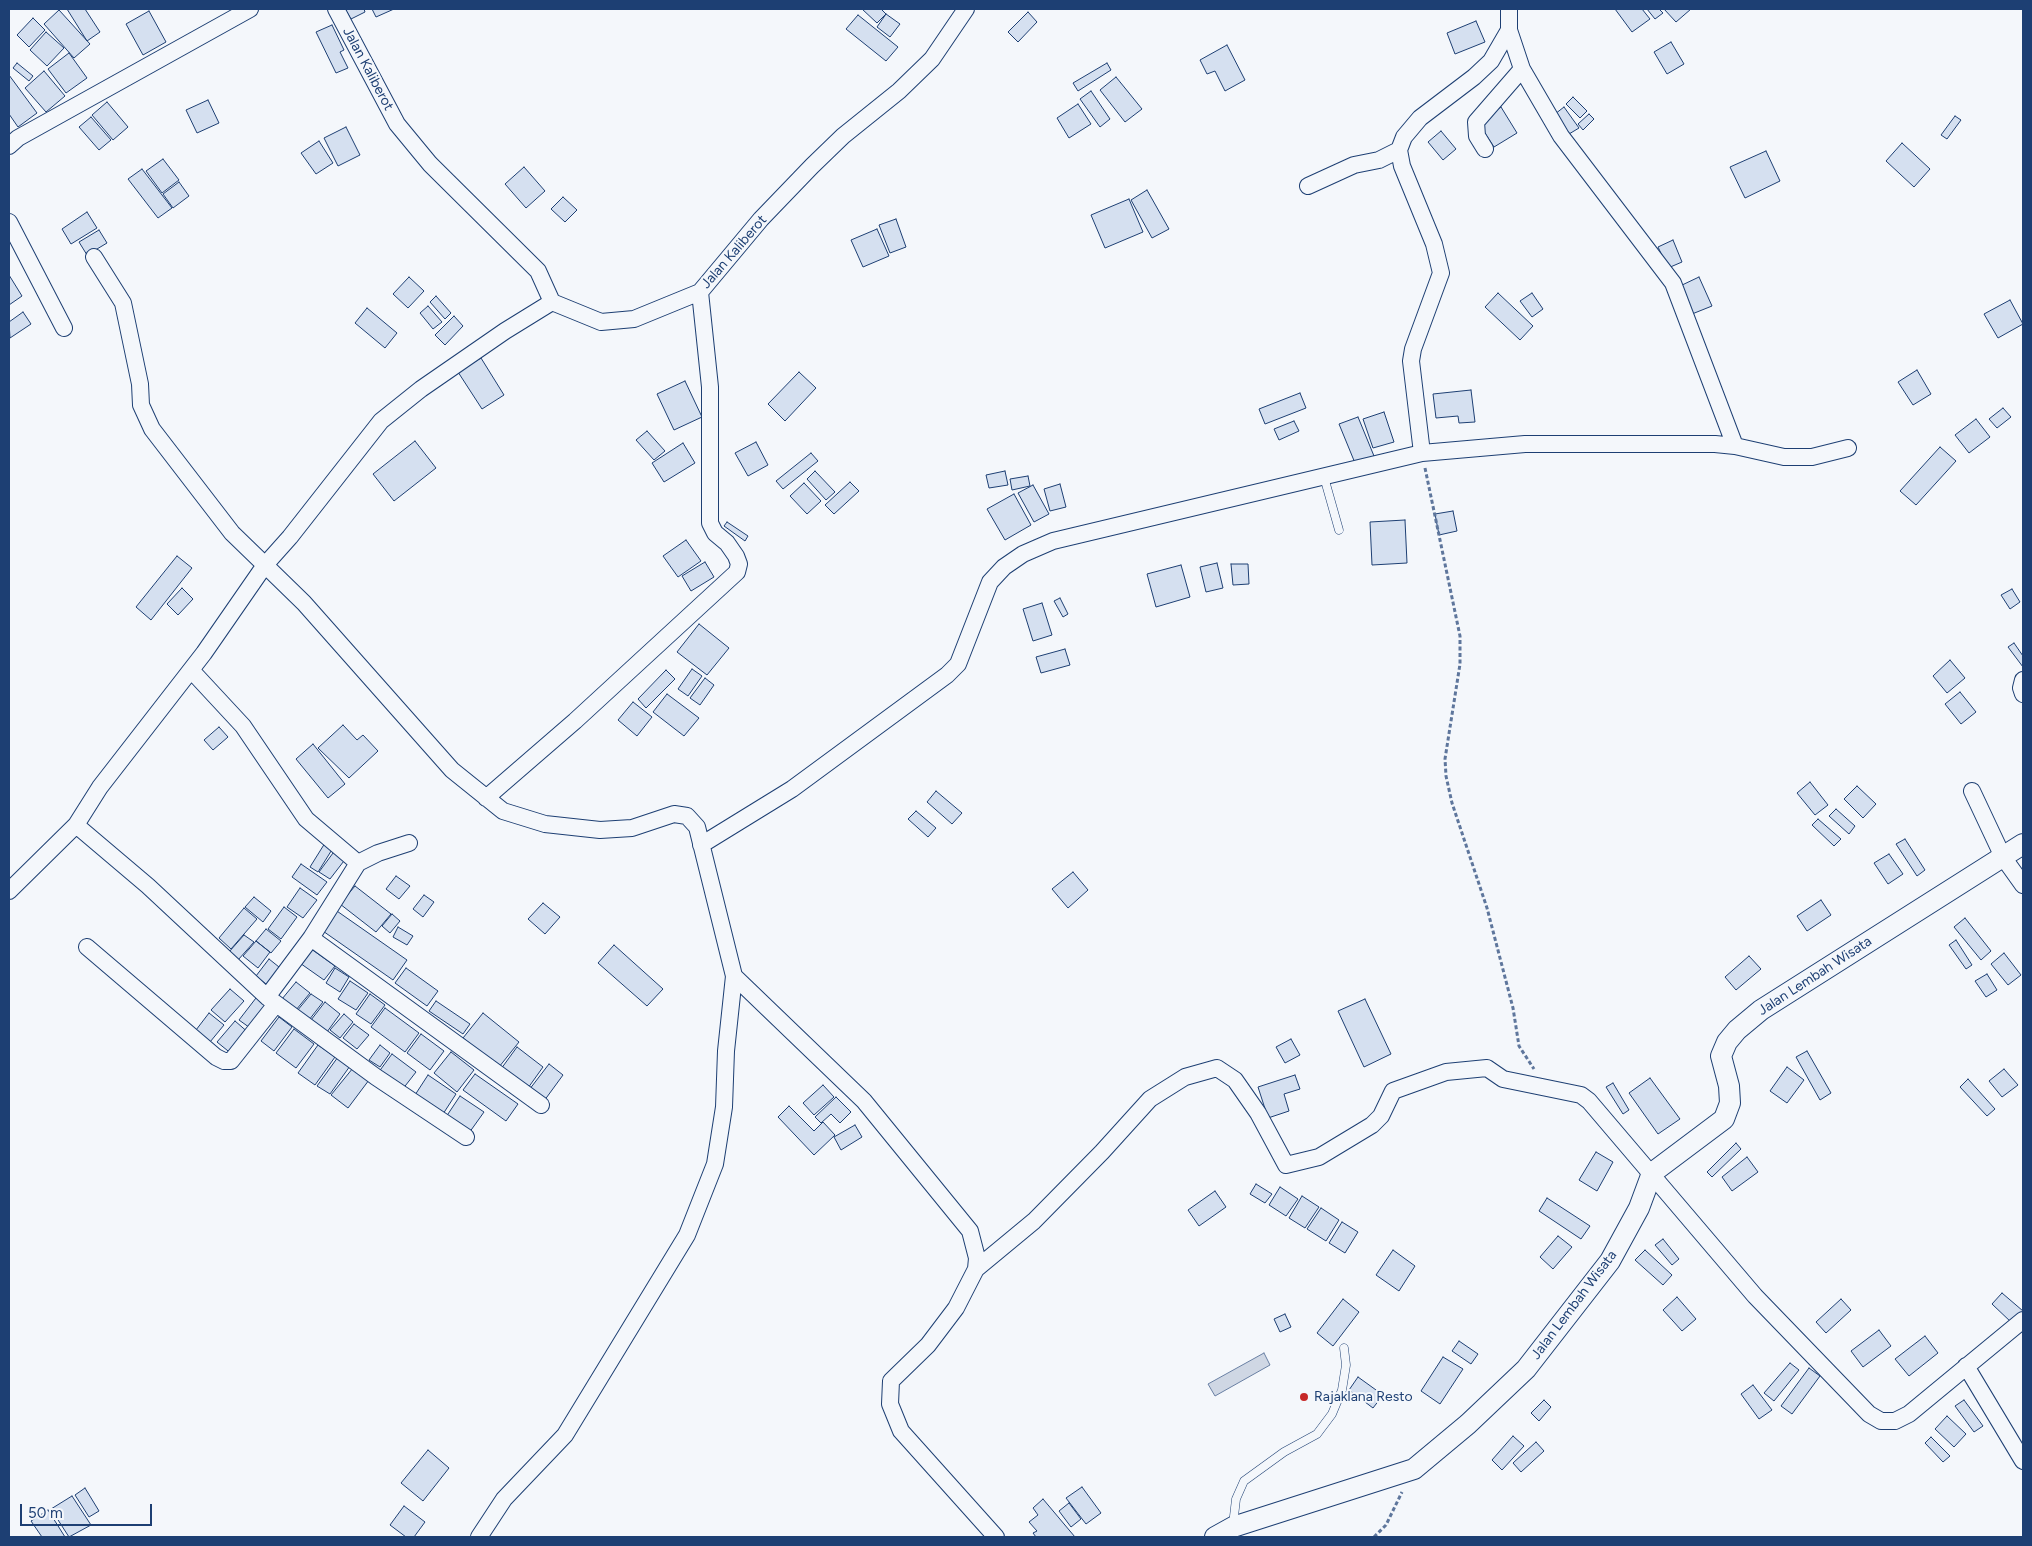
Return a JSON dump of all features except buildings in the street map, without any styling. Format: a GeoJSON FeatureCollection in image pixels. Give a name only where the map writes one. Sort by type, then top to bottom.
{"type":"FeatureCollection","features":[{"type":"Feature","properties":{"kind":"street"},"geometry":{"type":"LineString","coordinates":[[9,146],[18,138],[250,9]]}},
{"type":"Feature","properties":{"kind":"street","name":"Jalan Kaliberot"},"geometry":{"type":"LineString","coordinates":[[336,9],[397,124],[430,164],[538,271],[552,302],[601,322],[634,319],[700,292],[761,219],[812,166],[843,136],[899,91],[932,59],[966,9]]}},
{"type":"Feature","properties":{"kind":"street"},"geometry":{"type":"LineString","coordinates":[[1509,9],[1509,30],[1522,69],[1561,136],[1673,283],[1734,446]]}},
{"type":"Feature","properties":{"kind":"street"},"geometry":{"type":"LineString","coordinates":[[1422,453],[1411,361],[1413,349],[1441,274],[1434,244],[1402,166],[1399,150],[1404,138],[1420,118],[1474,77],[1491,60],[1509,30]]}},
{"type":"Feature","properties":{"kind":"street"},"geometry":{"type":"LineString","coordinates":[[1485,149],[1477,136],[1476,122],[1522,69]]}},
{"type":"Feature","properties":{"kind":"street"},"geometry":{"type":"LineString","coordinates":[[1308,186],[1354,165],[1379,160],[1399,150]]}},
{"type":"Feature","properties":{"kind":"street"},"geometry":{"type":"LineString","coordinates":[[9,222],[64,328]]}},
{"type":"Feature","properties":{"kind":"street"},"geometry":{"type":"LineString","coordinates":[[94,257],[123,303],[140,384],[142,405],[152,429],[232,533],[304,603],[452,770],[503,811],[545,824],[600,830],[632,828],[674,814],[687,816],[697,827],[734,976],[726,1051],[724,1107],[714,1164],[687,1235],[565,1436],[504,1499],[479,1537]]}},
{"type":"Feature","properties":{"kind":"street"},"geometry":{"type":"LineString","coordinates":[[486,798],[575,721],[737,572],[739,564],[736,556],[727,543],[715,533],[710,523],[710,387],[700,292]]}},
{"type":"Feature","properties":{"kind":"street"},"geometry":{"type":"LineString","coordinates":[[9,891],[76,825],[100,787],[191,670],[265,565],[290,537],[382,421],[421,389],[505,331],[552,302]]}},
{"type":"Feature","properties":{"kind":"street"},"geometry":{"type":"LineString","coordinates":[[701,845],[792,789],[947,675],[958,664],[990,582],[1004,567],[1023,554],[1054,541],[1422,453],[1525,444],[1734,446],[1784,457],[1812,457],[1848,448]]}},
{"type":"Feature","properties":{"kind":"street"},"geometry":{"type":"LineString","coordinates":[[191,670],[243,726],[306,819],[358,863]]}},
{"type":"Feature","properties":{"kind":"street"},"geometry":{"type":"LineString","coordinates":[[2023,680],[2021,688],[2023,694]]}},
{"type":"Feature","properties":{"kind":"street"},"geometry":{"type":"LineString","coordinates":[[1972,791],[2004,857],[2023,885]]}},
{"type":"Feature","properties":{"kind":"street"},"geometry":{"type":"LineString","coordinates":[[76,825],[148,886],[272,1000],[376,1077],[466,1138]]}},
{"type":"Feature","properties":{"kind":"street"},"geometry":{"type":"LineString","coordinates":[[87,947],[216,1057],[224,1061],[231,1061],[272,1000],[358,863],[409,843]]}},
{"type":"Feature","properties":{"kind":"street","name":"Jalan Lembah Wisata"},"geometry":{"type":"LineString","coordinates":[[1215,1537],[1233,1527],[1414,1469],[1468,1424],[1526,1369],[1610,1260],[1639,1208],[1652,1173],[1724,1119],[1730,1103],[1730,1086],[1721,1056],[1737,1030],[1760,1010],[2023,844]]}},
{"type":"Feature","properties":{"kind":"street"},"geometry":{"type":"LineString","coordinates":[[311,938],[542,1105]]}},
{"type":"Feature","properties":{"kind":"street"},"geometry":{"type":"LineString","coordinates":[[734,976],[864,1101],[970,1231],[977,1258],[976,1269],[956,1308],[928,1345],[890,1381],[890,1404],[901,1431],[996,1537]]}},
{"type":"Feature","properties":{"kind":"street"},"geometry":{"type":"LineString","coordinates":[[976,1269],[1034,1221],[1102,1152],[1150,1099],[1185,1077],[1217,1068],[1235,1080],[1258,1113],[1286,1165],[1319,1157],[1372,1125],[1381,1116],[1393,1091],[1446,1072],[1487,1068],[1504,1079],[1518,1084],[1581,1095],[1589,1101],[1652,1173],[1742,1282],[1869,1414],[1881,1421],[1896,1420],[1909,1414],[2023,1320]]}},
{"type":"Feature","properties":{"kind":"street"},"geometry":{"type":"LineString","coordinates":[[1966,1366],[2023,1461]]}},
{"type":"Feature","properties":{"kind":"lane"},"geometry":{"type":"LineString","coordinates":[[1324,476],[1339,530]]}},
{"type":"Feature","properties":{"kind":"lane"},"geometry":{"type":"LineString","coordinates":[[1233,1527],[1236,1499],[1244,1481],[1284,1452],[1317,1434],[1332,1414],[1342,1390],[1346,1365],[1344,1348]]}},
{"type":"Feature","properties":{"kind":"path"},"geometry":{"type":"LineString","coordinates":[[1422,453],[1460,636],[1460,664],[1444,759],[1446,776],[1452,803],[1488,908],[1513,1008],[1519,1046],[1536,1072]]}},
{"type":"Feature","properties":{"kind":"path"},"geometry":{"type":"LineString","coordinates":[[1374,1537],[1386,1525],[1414,1469]]}},
{"type":"Feature","properties":{"kind":"shaded area"},"geometry":{"type":"Polygon","coordinates":[[[1264,1353],[1270,1365],[1215,1396],[1208,1384],[1264,1353]]]}},
{"type":"Feature","properties":{"kind":"place","name":"Rajaklana Resto"},"geometry":{"type":"Point","coordinates":[1304,1397]}}]}
